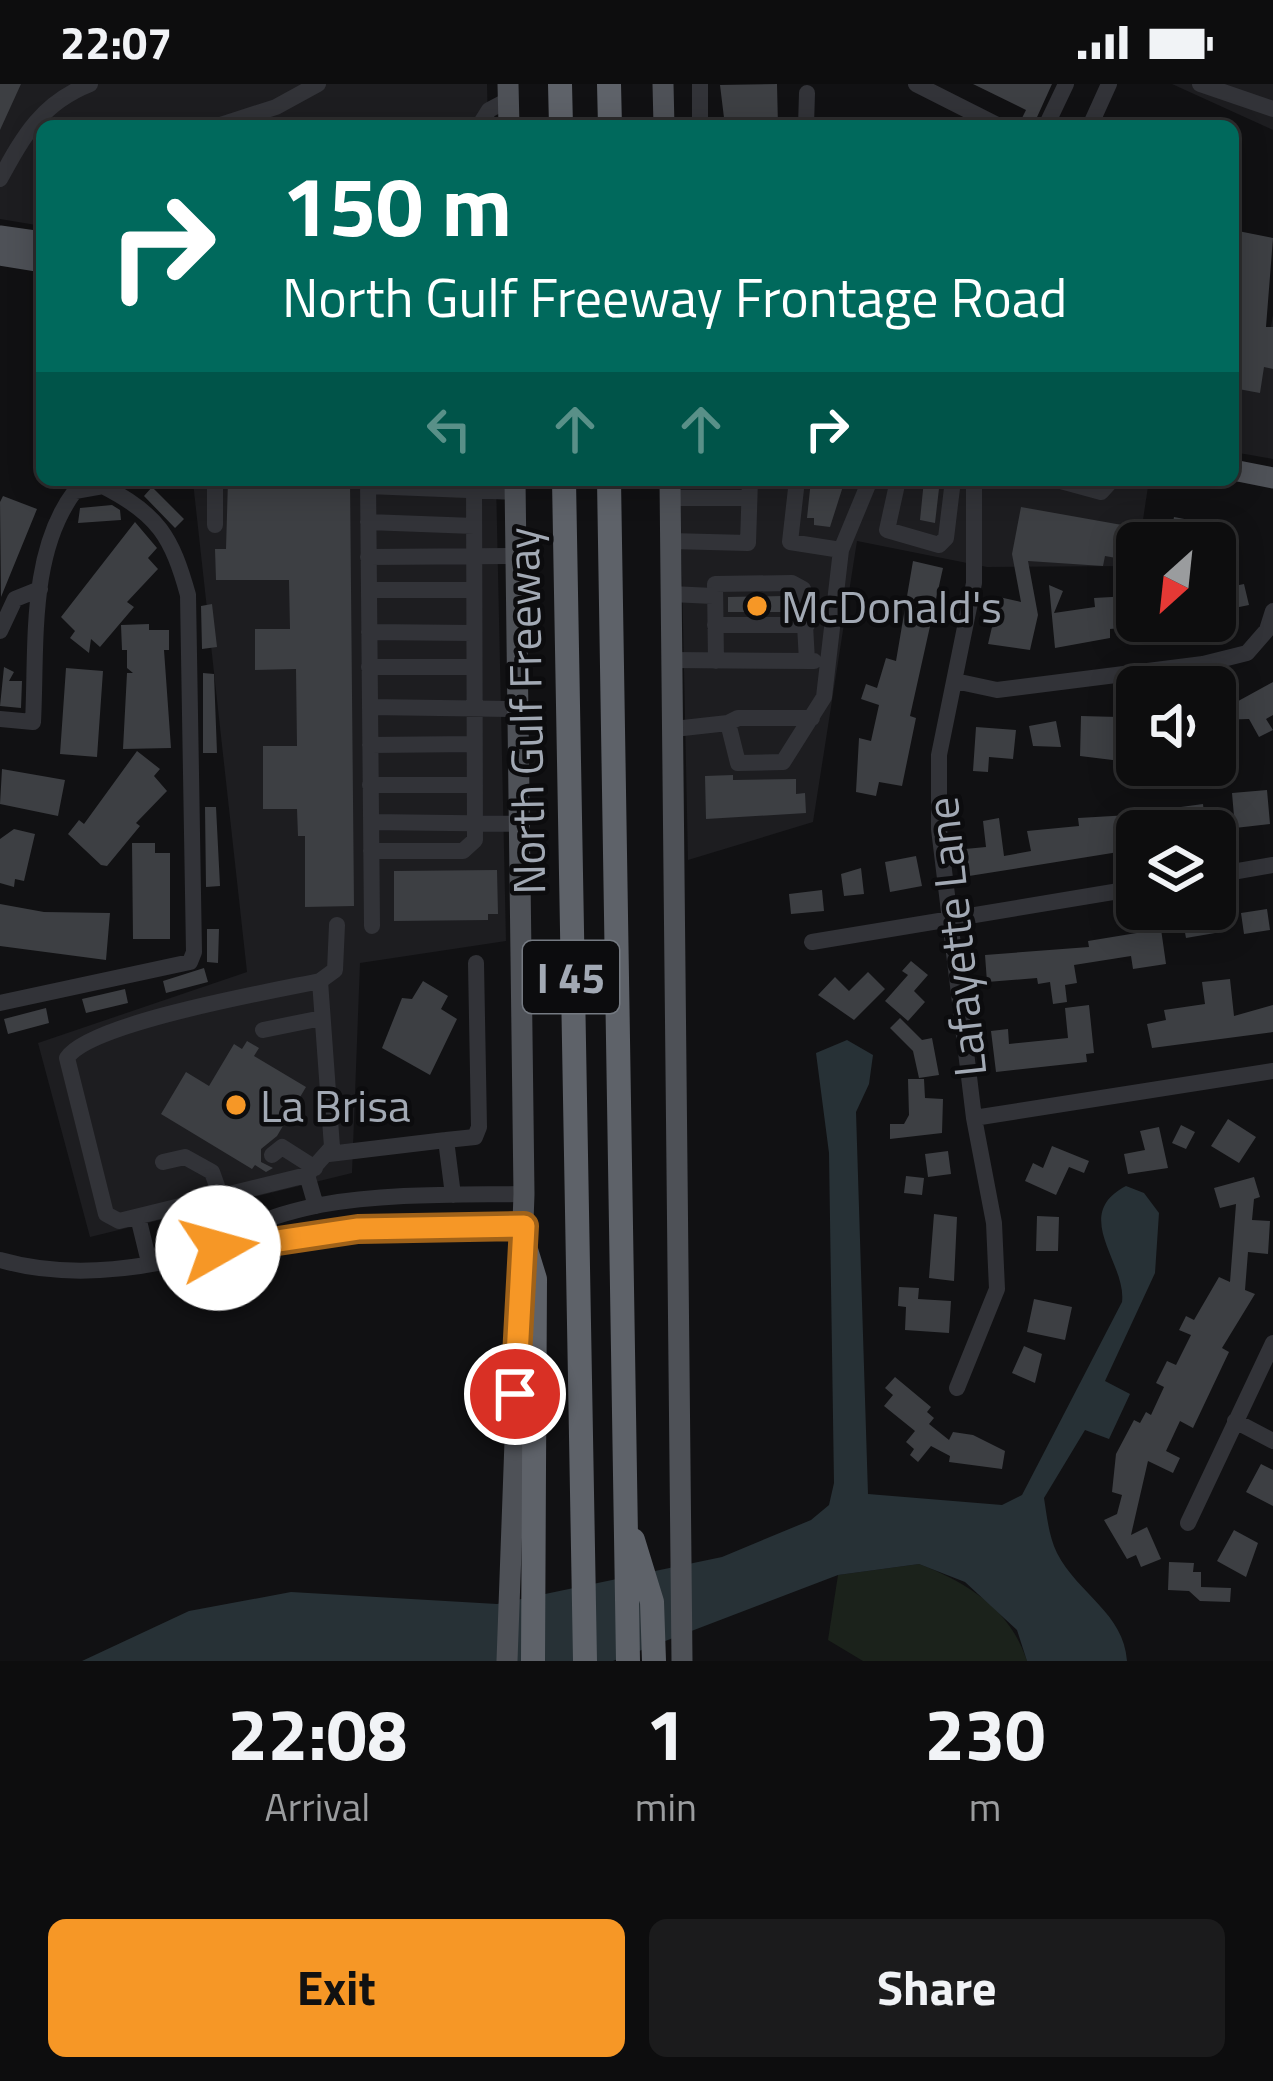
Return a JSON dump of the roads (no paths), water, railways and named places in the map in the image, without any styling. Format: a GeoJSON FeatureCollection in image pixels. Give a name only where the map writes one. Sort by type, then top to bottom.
{"type":"FeatureCollection","features":[{"type":"Feature","properties":{"kind":"highway"},"geometry":{"type":"LineString","coordinates":[[560,84],[561,120]]}},
{"type":"Feature","properties":{"kind":"highway"},"geometry":{"type":"LineString","coordinates":[[609,84],[610,120]]}},
{"type":"Feature","properties":{"kind":"highway","name":"North Gulf Freeway"},"geometry":{"type":"LineString","coordinates":[[564,486],[578,1474],[585,1661]]}},
{"type":"Feature","properties":{"kind":"highway","name":"North Gulf Freeway"},"geometry":{"type":"LineString","coordinates":[[609,486],[620,892],[622,1472],[628,1655]]}},
{"type":"Feature","properties":{"kind":"highway"},"geometry":{"type":"LineString","coordinates":[[523,1233],[535,1279],[532,1661]]}},
{"type":"Feature","properties":{"kind":"highway"},"geometry":{"type":"LineString","coordinates":[[623,1506],[652,1602],[654,1661]]}},
{"type":"Feature","properties":{"kind":"main road"},"geometry":{"type":"LineString","coordinates":[[664,84],[664,120]]}},
{"type":"Feature","properties":{"kind":"main road"},"geometry":{"type":"LineString","coordinates":[[0,236],[36,241]]}},
{"type":"Feature","properties":{"kind":"main road"},"geometry":{"type":"LineString","coordinates":[[0,255],[36,261]]}},
{"type":"Feature","properties":{"kind":"main road"},"geometry":{"type":"LineString","coordinates":[[1239,471],[1273,478]]}},
{"type":"Feature","properties":{"kind":"main road"},"geometry":{"type":"LineString","coordinates":[[507,1661],[524,1194],[515,486]]}},
{"type":"Feature","properties":{"kind":"main road"},"geometry":{"type":"LineString","coordinates":[[670,486],[682,1661]]}},
{"type":"Feature","properties":{"kind":"street"},"geometry":{"type":"LineString","coordinates":[[0,178],[32,124],[67,84]]}},
{"type":"Feature","properties":{"kind":"street"},"geometry":{"type":"LineString","coordinates":[[52,101],[90,84]]}},
{"type":"Feature","properties":{"kind":"street"},"geometry":{"type":"LineString","coordinates":[[236,120],[275,107],[318,84]]}},
{"type":"Feature","properties":{"kind":"street"},"geometry":{"type":"LineString","coordinates":[[700,84],[700,120]]}},
{"type":"Feature","properties":{"kind":"street"},"geometry":{"type":"LineString","coordinates":[[916,84],[986,120]]}},
{"type":"Feature","properties":{"kind":"street"},"geometry":{"type":"LineString","coordinates":[[1049,120],[1066,84]]}},
{"type":"Feature","properties":{"kind":"street"},"geometry":{"type":"LineString","coordinates":[[1093,120],[1109,84]]}},
{"type":"Feature","properties":{"kind":"street"},"geometry":{"type":"LineString","coordinates":[[1200,84],[1273,110]]}},
{"type":"Feature","properties":{"kind":"street"},"geometry":{"type":"LineString","coordinates":[[1248,102],[1256,84]]}},
{"type":"Feature","properties":{"kind":"street"},"geometry":{"type":"LineString","coordinates":[[483,120],[508,92]]}},
{"type":"Feature","properties":{"kind":"street"},"geometry":{"type":"LineString","coordinates":[[806,120],[807,93]]}},
{"type":"Feature","properties":{"kind":"street"},"geometry":{"type":"LineString","coordinates":[[0,719],[34,722],[40,589],[58,514],[75,491],[103,486],[124,496],[152,517],[175,546],[188,595],[194,952],[190,962],[0,1004]]}},
{"type":"Feature","properties":{"kind":"street"},"geometry":{"type":"LineString","coordinates":[[215,486],[215,525]]}},
{"type":"Feature","properties":{"kind":"street"},"geometry":{"type":"LineString","coordinates":[[368,486],[372,926]]}},
{"type":"Feature","properties":{"kind":"street"},"geometry":{"type":"LineString","coordinates":[[371,851],[464,851],[475,840],[474,486]]}},
{"type":"Feature","properties":{"kind":"street"},"geometry":{"type":"LineString","coordinates":[[670,486],[749,489],[748,543],[670,541]]}},
{"type":"Feature","properties":{"kind":"street"},"geometry":{"type":"LineString","coordinates":[[795,486],[790,542],[841,550]]}},
{"type":"Feature","properties":{"kind":"street"},"geometry":{"type":"LineString","coordinates":[[728,723],[738,763],[783,762],[812,718],[824,697],[841,550],[868,486]]}},
{"type":"Feature","properties":{"kind":"street"},"geometry":{"type":"LineString","coordinates":[[897,486],[887,530],[972,548]]}},
{"type":"Feature","properties":{"kind":"street"},"geometry":{"type":"LineString","coordinates":[[940,544],[946,538],[952,486],[974,487]]}},
{"type":"Feature","properties":{"kind":"street","name":"Lafayette Lane"},"geometry":{"type":"LineString","coordinates":[[957,1388],[997,1289],[994,1223],[974,1118],[939,829],[939,755],[974,584],[974,487]]}},
{"type":"Feature","properties":{"kind":"street"},"geometry":{"type":"LineString","coordinates":[[368,522],[474,526]]}},
{"type":"Feature","properties":{"kind":"street"},"geometry":{"type":"LineString","coordinates":[[368,557],[515,556]]}},
{"type":"Feature","properties":{"kind":"street"},"geometry":{"type":"LineString","coordinates":[[716,662],[715,584],[798,584],[806,603],[807,661]]}},
{"type":"Feature","properties":{"kind":"street"},"geometry":{"type":"LineString","coordinates":[[0,631],[15,599],[40,589]]}},
{"type":"Feature","properties":{"kind":"street"},"geometry":{"type":"LineString","coordinates":[[369,590],[474,590]]}},
{"type":"Feature","properties":{"kind":"street"},"geometry":{"type":"LineString","coordinates":[[670,594],[713,596]]}},
{"type":"Feature","properties":{"kind":"street"},"geometry":{"type":"LineString","coordinates":[[956,681],[997,690],[1203,664],[1247,653],[1267,630],[1273,611]]}},
{"type":"Feature","properties":{"kind":"street"},"geometry":{"type":"LineString","coordinates":[[715,625],[807,625]]}},
{"type":"Feature","properties":{"kind":"street"},"geometry":{"type":"LineString","coordinates":[[369,632],[474,633]]}},
{"type":"Feature","properties":{"kind":"street"},"geometry":{"type":"LineString","coordinates":[[671,659],[828,661]]}},
{"type":"Feature","properties":{"kind":"street"},"geometry":{"type":"LineString","coordinates":[[369,667],[474,667]]}},
{"type":"Feature","properties":{"kind":"street"},"geometry":{"type":"LineString","coordinates":[[370,707],[518,709]]}},
{"type":"Feature","properties":{"kind":"street"},"geometry":{"type":"LineString","coordinates":[[674,729],[738,718],[812,718]]}},
{"type":"Feature","properties":{"kind":"street"},"geometry":{"type":"LineString","coordinates":[[370,745],[475,744]]}},
{"type":"Feature","properties":{"kind":"street"},"geometry":{"type":"LineString","coordinates":[[370,784],[475,784]]}},
{"type":"Feature","properties":{"kind":"street"},"geometry":{"type":"LineString","coordinates":[[370,822],[520,824]]}},
{"type":"Feature","properties":{"kind":"street"},"geometry":{"type":"LineString","coordinates":[[1236,871],[1273,865]]}},
{"type":"Feature","properties":{"kind":"street"},"geometry":{"type":"LineString","coordinates":[[812,942],[1116,892]]}},
{"type":"Feature","properties":{"kind":"street"},"geometry":{"type":"LineString","coordinates":[[337,925],[335,970],[320,981],[128,1025],[74,1045],[67,1058],[106,1214],[119,1221],[220,1197],[311,1172],[328,1154],[475,1137],[479,1127],[476,963]]}},
{"type":"Feature","properties":{"kind":"street"},"geometry":{"type":"LineString","coordinates":[[320,981],[328,1154]]}},
{"type":"Feature","properties":{"kind":"street"},"geometry":{"type":"LineString","coordinates":[[263,1030],[322,1018]]}},
{"type":"Feature","properties":{"kind":"street"},"geometry":{"type":"LineString","coordinates":[[974,1118],[1273,1071]]}},
{"type":"Feature","properties":{"kind":"street"},"geometry":{"type":"LineString","coordinates":[[446,1140],[453,1195]]}},
{"type":"Feature","properties":{"kind":"street"},"geometry":{"type":"LineString","coordinates":[[252,1188],[282,1147],[291,1150],[311,1172],[316,1206]]}},
{"type":"Feature","properties":{"kind":"street"},"geometry":{"type":"LineString","coordinates":[[163,1162],[185,1157],[212,1172],[220,1197]]}},
{"type":"Feature","properties":{"kind":"street"},"geometry":{"type":"LineString","coordinates":[[244,1238],[251,1227],[316,1206],[382,1197],[524,1194]]}},
{"type":"Feature","properties":{"kind":"street"},"geometry":{"type":"LineString","coordinates":[[382,1197],[386,1228]]}},
{"type":"Feature","properties":{"kind":"street"},"geometry":{"type":"LineString","coordinates":[[138,1217],[149,1262]]}},
{"type":"Feature","properties":{"kind":"street"},"geometry":{"type":"LineString","coordinates":[[0,1260],[40,1271],[105,1270],[244,1238],[258,1244],[386,1228],[523,1233]]}},
{"type":"Feature","properties":{"kind":"street"},"geometry":{"type":"LineString","coordinates":[[1188,1523],[1273,1343]]}},
{"type":"Feature","properties":{"kind":"street"},"geometry":{"type":"LineString","coordinates":[[1235,1421],[1273,1441]]}},
{"type":"Feature","properties":{"kind":"place","name":"McDonald's"},"geometry":{"type":"Point","coordinates":[757,606]}},
{"type":"Feature","properties":{"kind":"place","name":"La Brisa"},"geometry":{"type":"Point","coordinates":[236,1105]}}]}
